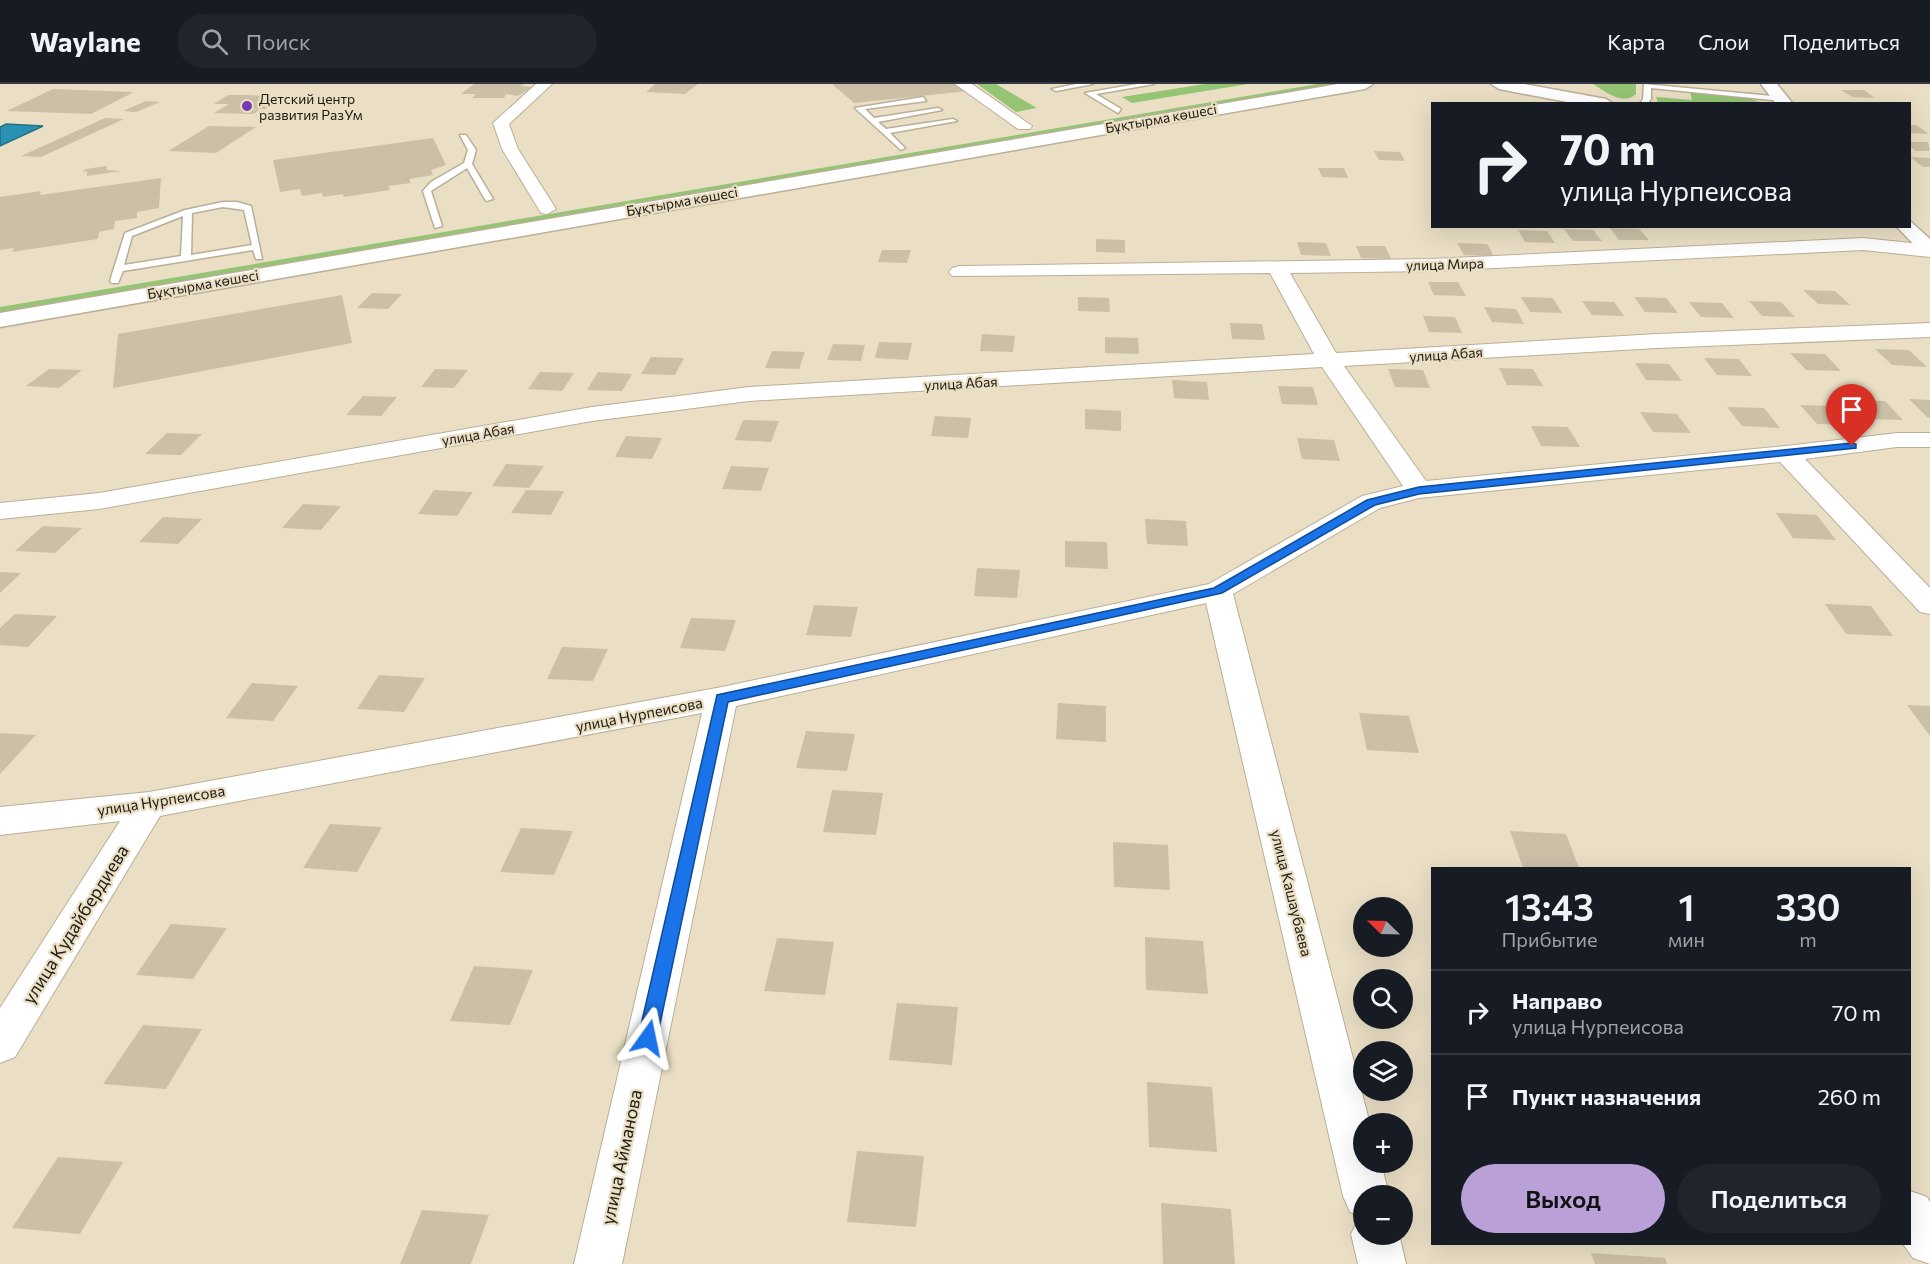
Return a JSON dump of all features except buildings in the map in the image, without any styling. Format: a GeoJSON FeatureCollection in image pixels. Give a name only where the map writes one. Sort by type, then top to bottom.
{"type":"FeatureCollection","features":[{"type":"Feature","properties":{"kind":"main road","name":"Бұқтырма көшесі"},"geometry":{"type":"LineString","coordinates":[[92,284],[117,275],[547,209],[1280,84]]}},
{"type":"Feature","properties":{"kind":"main road","name":"Бұқтырма көшесі"},"geometry":{"type":"LineString","coordinates":[[0,320],[1365,84]]}},
{"type":"Feature","properties":{"kind":"main road"},"geometry":{"type":"LineString","coordinates":[[1499,84],[1595,102]]}},
{"type":"Feature","properties":{"kind":"main road"},"geometry":{"type":"LineString","coordinates":[[1582,84],[1614,102]]}},
{"type":"Feature","properties":{"kind":"main road"},"geometry":{"type":"LineString","coordinates":[[1769,84],[1783,101]]}},
{"type":"Feature","properties":{"kind":"main road"},"geometry":{"type":"LineString","coordinates":[[1903,228],[1921,241]]}},
{"type":"Feature","properties":{"kind":"street"},"geometry":{"type":"LineString","coordinates":[[545,84],[501,123],[510,150],[547,209]]}},
{"type":"Feature","properties":{"kind":"street"},"geometry":{"type":"LineString","coordinates":[[962,84],[1024,126]]}},
{"type":"Feature","properties":{"kind":"street","name":"улица Мира"},"geometry":{"type":"LineString","coordinates":[[959,272],[1444,265],[1921,241]]}},
{"type":"Feature","properties":{"kind":"street"},"geometry":{"type":"LineString","coordinates":[[1277,268],[1330,362],[1419,490]]}},
{"type":"Feature","properties":{"kind":"street","name":"улица Абая"},"geometry":{"type":"LineString","coordinates":[[0,511],[99,501],[592,414],[749,394],[1330,362],[1657,341],[1930,330]]}},
{"type":"Feature","properties":{"kind":"street","name":"улица Нурпеисова"},"geometry":{"type":"LineString","coordinates":[[0,821],[149,805],[722,698],[1218,591],[1371,502],[1419,490],[1786,454],[1897,440],[1930,440]]}},
{"type":"Feature","properties":{"kind":"street"},"geometry":{"type":"LineString","coordinates":[[1786,454],[1930,605]]}},
{"type":"Feature","properties":{"kind":"street","name":"улица Кашаубаева"},"geometry":{"type":"LineString","coordinates":[[1218,591],[1363,1185]]}},
{"type":"Feature","properties":{"kind":"street","name":"улица Айманова"},"geometry":{"type":"LineString","coordinates":[[598,1264],[722,698]]}},
{"type":"Feature","properties":{"kind":"street","name":"улица Кудайбердиева"},"geometry":{"type":"LineString","coordinates":[[0,1044],[149,805]]}},
{"type":"Feature","properties":{"kind":"street"},"geometry":{"type":"LineString","coordinates":[[1911,1215],[1930,1241]]}},
{"type":"Feature","properties":{"kind":"street"},"geometry":{"type":"LineString","coordinates":[[1378,1245],[1382,1264]]}},
{"type":"Feature","properties":{"kind":"lane"},"geometry":{"type":"LineString","coordinates":[[1056,89],[1090,84]]}},
{"type":"Feature","properties":{"kind":"lane"},"geometry":{"type":"LineString","coordinates":[[1118,111],[1089,93],[1151,84]]}},
{"type":"Feature","properties":{"kind":"lane"},"geometry":{"type":"LineString","coordinates":[[1645,102],[1647,99],[1647,85],[1701,88],[1783,101]]}},
{"type":"Feature","properties":{"kind":"lane"},"geometry":{"type":"LineString","coordinates":[[901,148],[859,108],[923,99]]}},
{"type":"Feature","properties":{"kind":"lane"},"geometry":{"type":"LineString","coordinates":[[872,121],[938,110]]}},
{"type":"Feature","properties":{"kind":"lane"},"geometry":{"type":"LineString","coordinates":[[884,132],[953,121]]}},
{"type":"Feature","properties":{"kind":"lane"},"geometry":{"type":"LineString","coordinates":[[438,226],[427,191],[468,164],[472,150],[463,137]]}},
{"type":"Feature","properties":{"kind":"lane"},"geometry":{"type":"LineString","coordinates":[[468,164],[489,199]]}},
{"type":"Feature","properties":{"kind":"lane"},"geometry":{"type":"LineString","coordinates":[[243,205],[248,208],[257,252],[186,258],[117,275],[128,235],[167,217],[188,212],[243,205]]}},
{"type":"Feature","properties":{"kind":"lane"},"geometry":{"type":"LineString","coordinates":[[186,258],[188,212]]}},
{"type":"Feature","properties":{"kind":"green space"},"geometry":{"type":"Polygon","coordinates":[[[977,84],[996,84],[1037,108],[1016,112],[977,84]]]}},
{"type":"Feature","properties":{"kind":"green space"},"geometry":{"type":"Polygon","coordinates":[[[1205,84],[1248,84],[1132,103],[1122,97],[1205,84]]]}},
{"type":"Feature","properties":{"kind":"green space"},"geometry":{"type":"Polygon","coordinates":[[[1318,84],[1339,84],[0,313],[0,307],[1318,84]]]}},
{"type":"Feature","properties":{"kind":"green space"},"geometry":{"type":"Polygon","coordinates":[[[1593,84],[1636,84],[1636,94],[1626,99],[1620,98],[1593,84]]]}},
{"type":"Feature","properties":{"kind":"green space"},"geometry":{"type":"Polygon","coordinates":[[[1690,92],[1749,98],[1760,102],[1658,102],[1656,97],[1692,100],[1690,92]]]}},
{"type":"Feature","properties":{"kind":"water"},"geometry":{"type":"Polygon","coordinates":[[[6,124],[43,126],[0,146],[0,127],[6,124]]]}},
{"type":"Feature","properties":{"kind":"place","name":"Детский центр развития РазУм"},"geometry":{"type":"Point","coordinates":[247,106]}},
{"type":"Feature","properties":{"kind":"route"},"geometry":{"type":"LineString","coordinates":[[648,1038],[722,698],[1218,591],[1371,502],[1419,490],[1852,446]]}}]}
